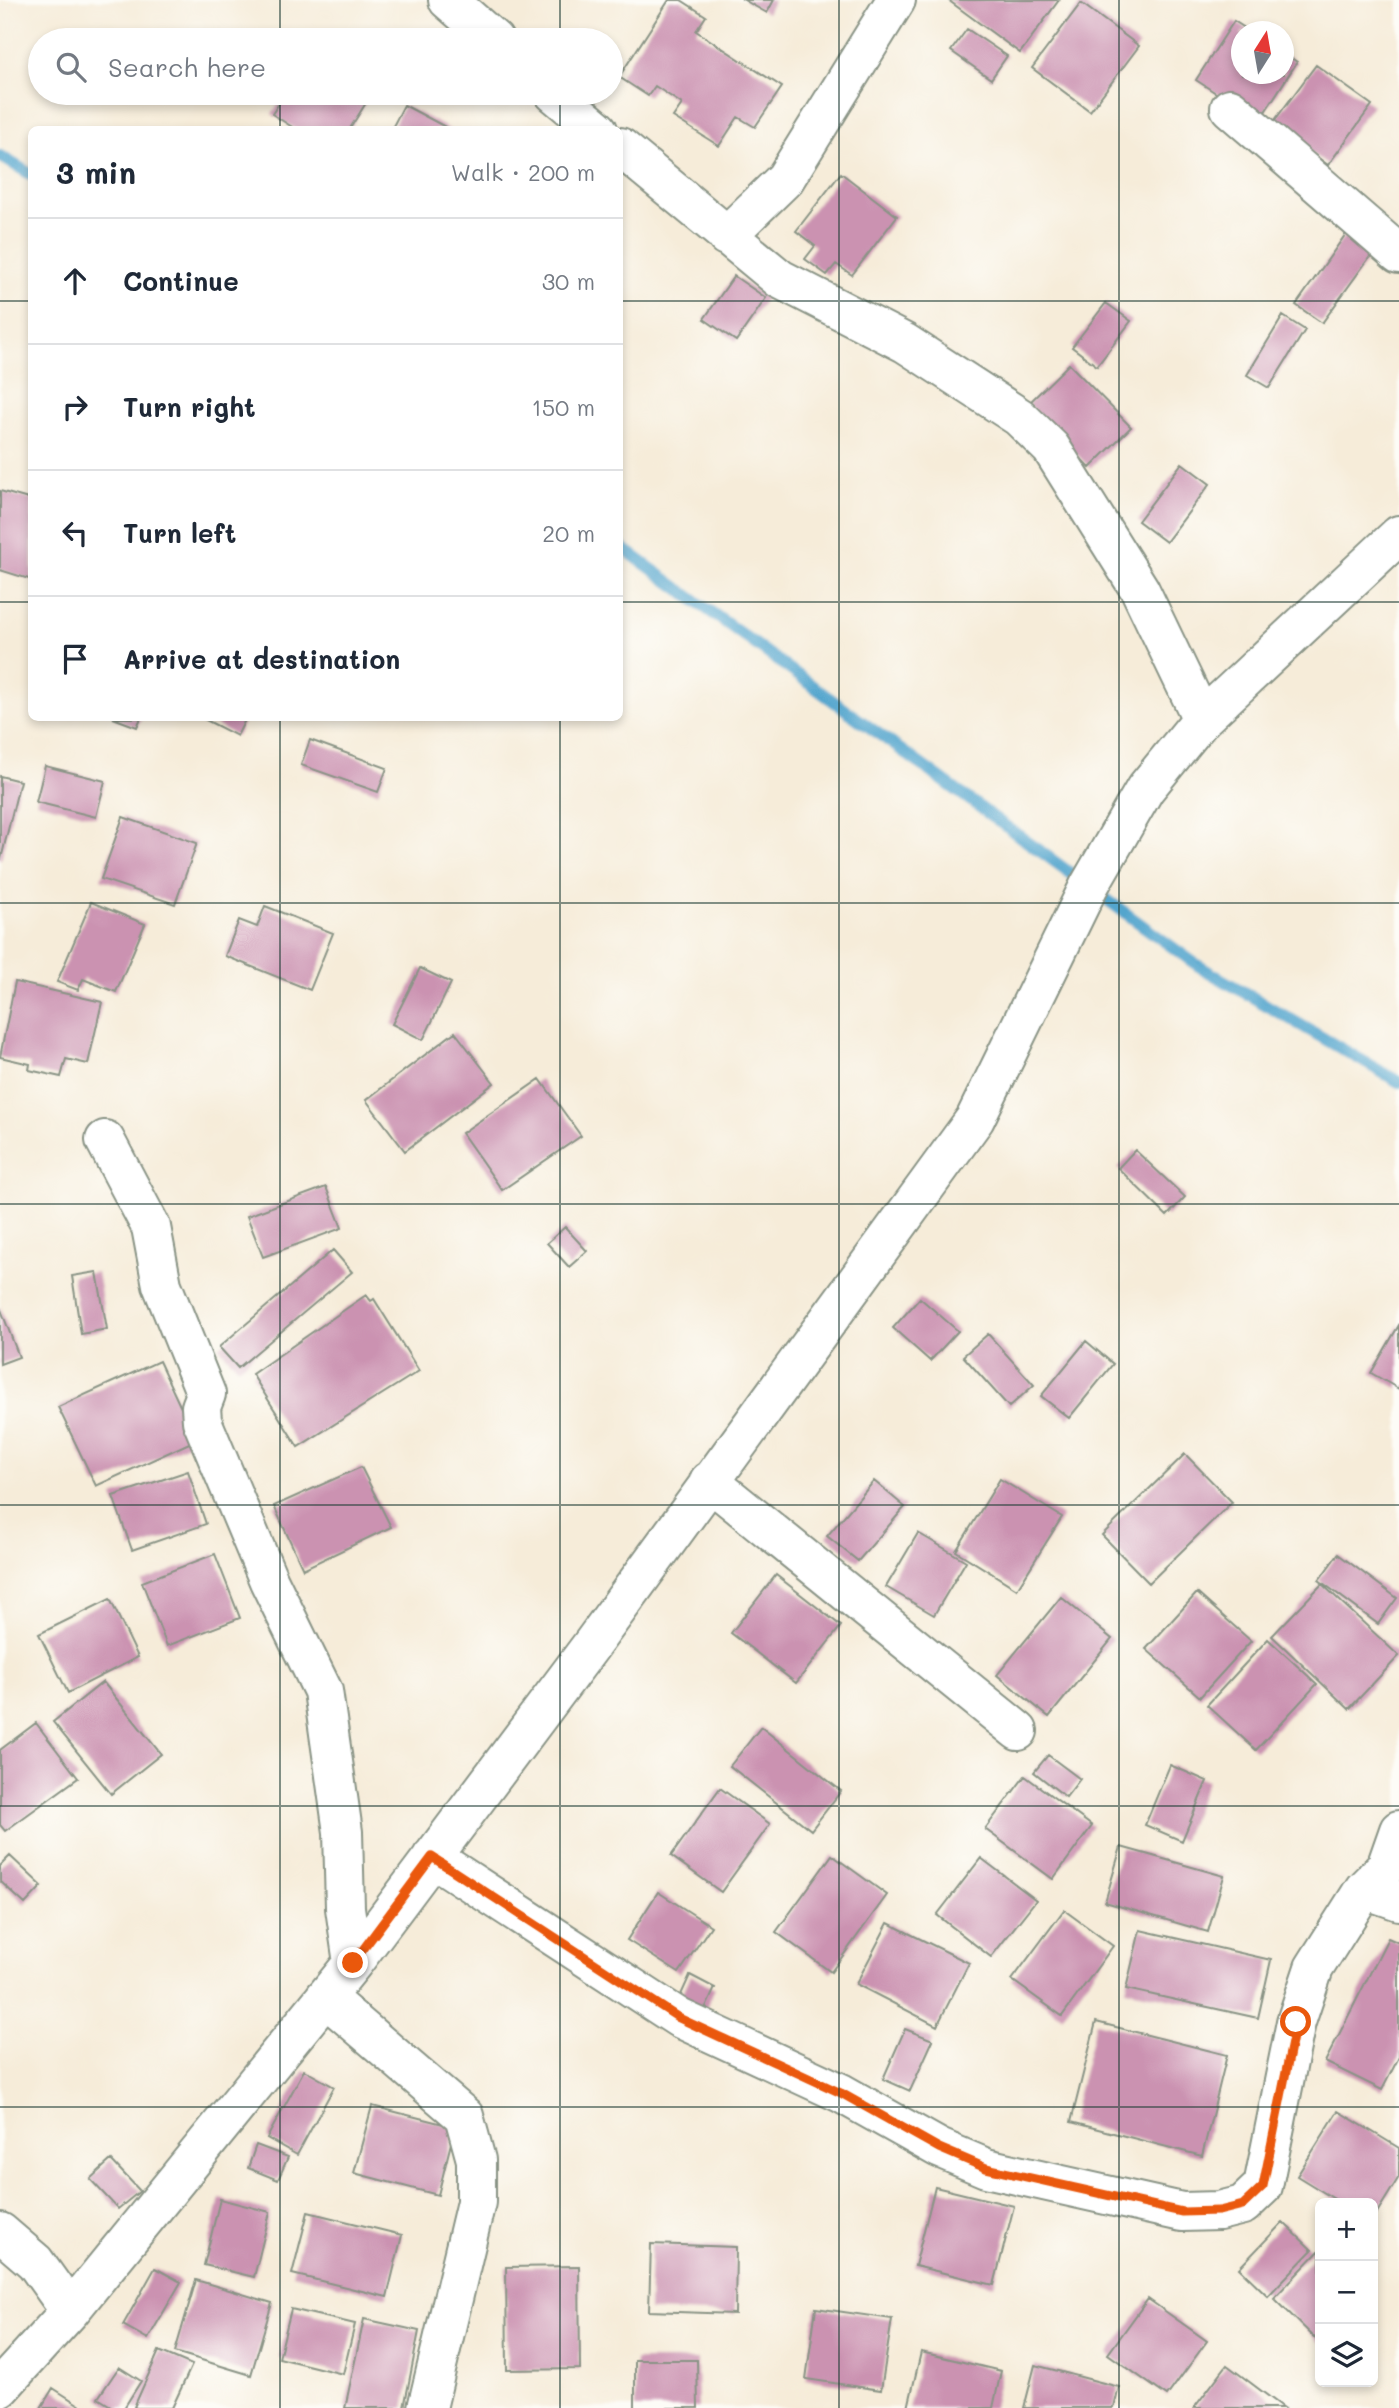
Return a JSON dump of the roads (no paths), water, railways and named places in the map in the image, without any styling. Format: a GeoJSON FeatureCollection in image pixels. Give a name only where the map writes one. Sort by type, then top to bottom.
{"type":"FeatureCollection","features":[{"type":"Feature","properties":{"kind":"street"},"geometry":{"type":"LineString","coordinates":[[449,0],[480,28]]}},
{"type":"Feature","properties":{"kind":"street"},"geometry":{"type":"LineString","coordinates":[[726,236],[785,179],[896,0]]}},
{"type":"Feature","properties":{"kind":"street"},"geometry":{"type":"LineString","coordinates":[[568,105],[593,126]]}},
{"type":"Feature","properties":{"kind":"street"},"geometry":{"type":"LineString","coordinates":[[1230,108],[1399,254]]}},
{"type":"Feature","properties":{"kind":"street"},"geometry":{"type":"LineString","coordinates":[[623,150],[780,279],[916,350],[1019,417],[1051,448],[1140,590],[1202,719]]}},
{"type":"Feature","properties":{"kind":"street"},"geometry":{"type":"LineString","coordinates":[[0,2388],[71,2311],[353,1963],[975,1119],[1089,886],[1145,789],[1202,719],[1399,535]]}},
{"type":"Feature","properties":{"kind":"street"},"geometry":{"type":"LineString","coordinates":[[105,1140],[151,1227],[162,1285],[206,1394],[201,1407],[202,1421],[269,1581],[323,1691],[343,1832],[345,1908],[353,1963]]}},
{"type":"Feature","properties":{"kind":"street"},"geometry":{"type":"LineString","coordinates":[[709,1482],[1018,1731]]}},
{"type":"Feature","properties":{"kind":"street"},"geometry":{"type":"LineString","coordinates":[[432,1857],[679,2018],[841,2093],[939,2148],[986,2168],[1182,2212],[1219,2211],[1243,2205],[1263,2186],[1296,2022],[1314,1968],[1364,1889],[1386,1867],[1399,1830]]}},
{"type":"Feature","properties":{"kind":"street"},"geometry":{"type":"LineString","coordinates":[[1364,1889],[1399,1901]]}},
{"type":"Feature","properties":{"kind":"street"},"geometry":{"type":"LineString","coordinates":[[325,1997],[464,2116],[477,2160],[476,2202],[427,2408]]}},
{"type":"Feature","properties":{"kind":"street"},"geometry":{"type":"LineString","coordinates":[[0,2232],[34,2262],[71,2311]]}},
{"type":"Feature","properties":{"kind":"waterway"},"geometry":{"type":"LineString","coordinates":[[0,156],[28,173]]}},
{"type":"Feature","properties":{"kind":"waterway"},"geometry":{"type":"LineString","coordinates":[[623,548],[1197,965],[1399,1082]]}}]}
